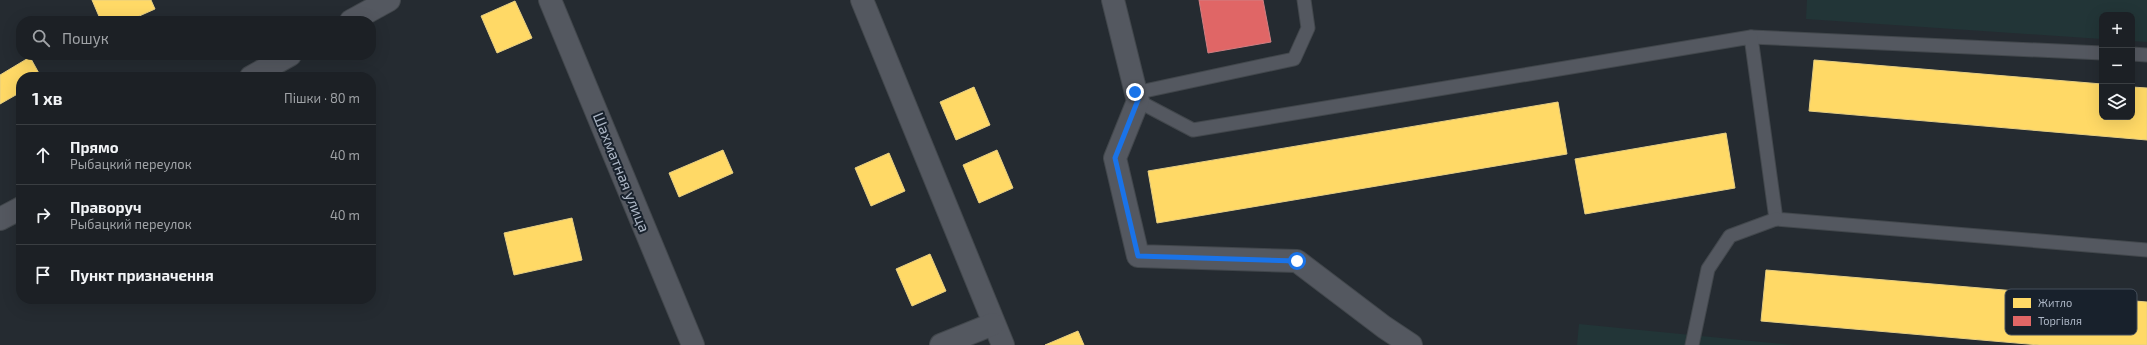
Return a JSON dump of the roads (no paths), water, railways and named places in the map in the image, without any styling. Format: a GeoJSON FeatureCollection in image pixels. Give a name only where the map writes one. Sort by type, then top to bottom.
{"type":"FeatureCollection","features":[{"type":"Feature","properties":{"kind":"street"},"geometry":{"type":"LineString","coordinates":[[360,16],[389,0]]}},
{"type":"Feature","properties":{"kind":"street","name":"Шахматная улица"},"geometry":{"type":"LineString","coordinates":[[550,0],[693,345]]}},
{"type":"Feature","properties":{"kind":"street"},"geometry":{"type":"LineString","coordinates":[[862,0],[993,324],[1004,345]]}},
{"type":"Feature","properties":{"kind":"street"},"geometry":{"type":"LineString","coordinates":[[1112,0],[1136,96],[1115,158],[1138,256],[1297,261],[1384,328],[1411,345]]}},
{"type":"Feature","properties":{"kind":"street"},"geometry":{"type":"LineString","coordinates":[[260,72],[281,60]]}},
{"type":"Feature","properties":{"kind":"street"},"geometry":{"type":"LineString","coordinates":[[0,220],[16,211]]}},
{"type":"Feature","properties":{"kind":"street"},"geometry":{"type":"LineString","coordinates":[[941,345],[993,324]]}},
{"type":"Feature","properties":{"kind":"lane"},"geometry":{"type":"LineString","coordinates":[[1136,96],[1294,59],[1308,28],[1304,0]]}},
{"type":"Feature","properties":{"kind":"lane"},"geometry":{"type":"LineString","coordinates":[[1136,96],[1193,130],[1751,37],[2099,53]]}},
{"type":"Feature","properties":{"kind":"lane"},"geometry":{"type":"LineString","coordinates":[[1751,37],[1776,219]]}},
{"type":"Feature","properties":{"kind":"lane"},"geometry":{"type":"LineString","coordinates":[[2135,54],[2147,55]]}},
{"type":"Feature","properties":{"kind":"lane"},"geometry":{"type":"LineString","coordinates":[[1692,345],[1708,269],[1712,262],[1730,236],[1776,219],[2147,250]]}}]}
